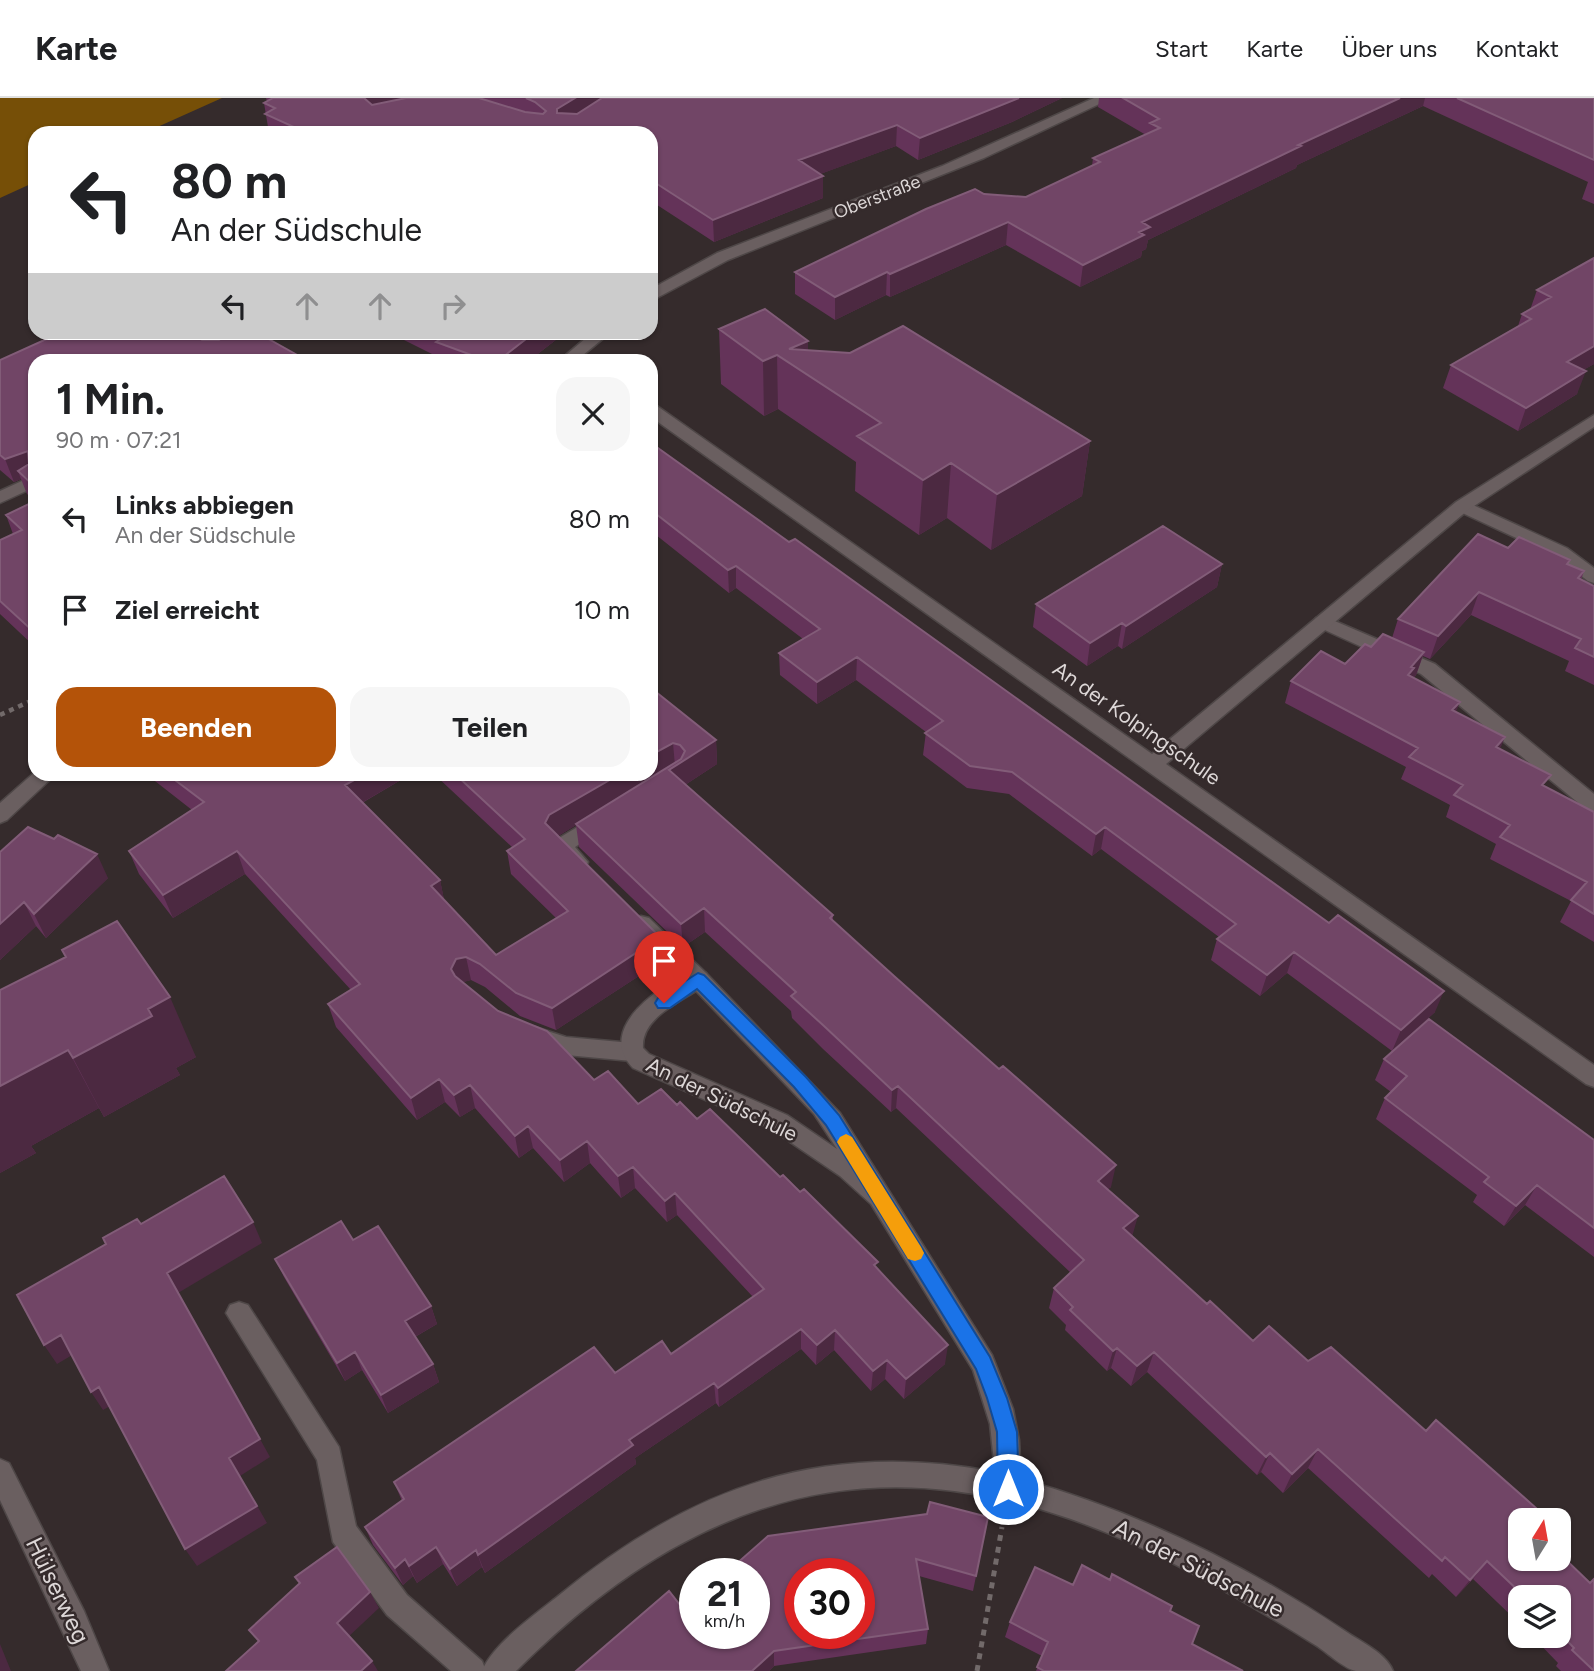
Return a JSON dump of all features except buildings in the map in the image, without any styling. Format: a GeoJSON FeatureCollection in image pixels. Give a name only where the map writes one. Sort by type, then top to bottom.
{"type":"FeatureCollection","features":[{"type":"Feature","properties":{"kind":"street","name":"Oberstraße"},"geometry":{"type":"LineString","coordinates":[[658,292],[721,258],[994,151],[1105,98]]}},
{"type":"Feature","properties":{"kind":"street"},"geometry":{"type":"LineString","coordinates":[[580,354],[595,340]]}},
{"type":"Feature","properties":{"kind":"street","name":"An der Kolpingschule"},"geometry":{"type":"LineString","coordinates":[[658,414],[1591,1069]]}},
{"type":"Feature","properties":{"kind":"street"},"geometry":{"type":"LineString","coordinates":[[1154,763],[1462,506],[1594,420]]}},
{"type":"Feature","properties":{"kind":"street"},"geometry":{"type":"LineString","coordinates":[[9,498],[28,485]]}},
{"type":"Feature","properties":{"kind":"street"},"geometry":{"type":"LineString","coordinates":[[1462,506],[1560,552],[1594,577]]}},
{"type":"Feature","properties":{"kind":"street"},"geometry":{"type":"LineString","coordinates":[[1323,622],[1428,668],[1594,805]]}},
{"type":"Feature","properties":{"kind":"street"},"geometry":{"type":"LineString","coordinates":[[0,814],[38,781]]}},
{"type":"Feature","properties":{"kind":"street"},"geometry":{"type":"LineString","coordinates":[[591,875],[561,846],[618,811]]}},
{"type":"Feature","properties":{"kind":"street","name":"An der Südschule"},"geometry":{"type":"LineString","coordinates":[[630,913],[822,1107],[983,1363],[1007,1432],[1008,1489]]}},
{"type":"Feature","properties":{"kind":"street","name":"An der Südschule"},"geometry":{"type":"LineString","coordinates":[[632,1052],[631,1038],[639,1022],[698,979]]}},
{"type":"Feature","properties":{"kind":"street","name":"An der Südschule"},"geometry":{"type":"LineString","coordinates":[[518,1029],[566,1045],[632,1052],[655,1069],[779,1122],[848,1169],[880,1197]]}},
{"type":"Feature","properties":{"kind":"street"},"geometry":{"type":"LineString","coordinates":[[239,1313],[330,1456],[343,1532],[397,1605],[472,1671]]}},
{"type":"Feature","properties":{"kind":"street","name":"Hülserweg"},"geometry":{"type":"LineString","coordinates":[[0,1472],[74,1620],[95,1671]]}},
{"type":"Feature","properties":{"kind":"street","name":"An der Südschule"},"geometry":{"type":"LineString","coordinates":[[496,1671],[550,1621],[638,1555],[685,1527],[754,1496],[793,1484],[862,1474],[932,1475],[1008,1489],[1092,1515],[1217,1571],[1293,1615],[1379,1671]]}},
{"type":"Feature","properties":{"kind":"path"},"geometry":{"type":"LineString","coordinates":[[0,715],[28,702]]}},
{"type":"Feature","properties":{"kind":"path"},"geometry":{"type":"LineString","coordinates":[[978,1671],[1008,1489]]}},
{"type":"Feature","properties":{"kind":"shaded area"},"geometry":{"type":"Polygon","coordinates":[[[0,98],[222,98],[160,126],[28,126],[28,185],[0,198],[0,98]]]}},
{"type":"Feature","properties":{"kind":"slow traffic"},"geometry":{"type":"LineString","coordinates":[[846,1142],[915,1253]]}},
{"type":"Feature","properties":{"kind":"route"},"geometry":{"type":"LineString","coordinates":[[664,1003],[698,979],[800,1082],[832,1120],[983,1363],[1007,1432],[1008,1489]]}}]}
